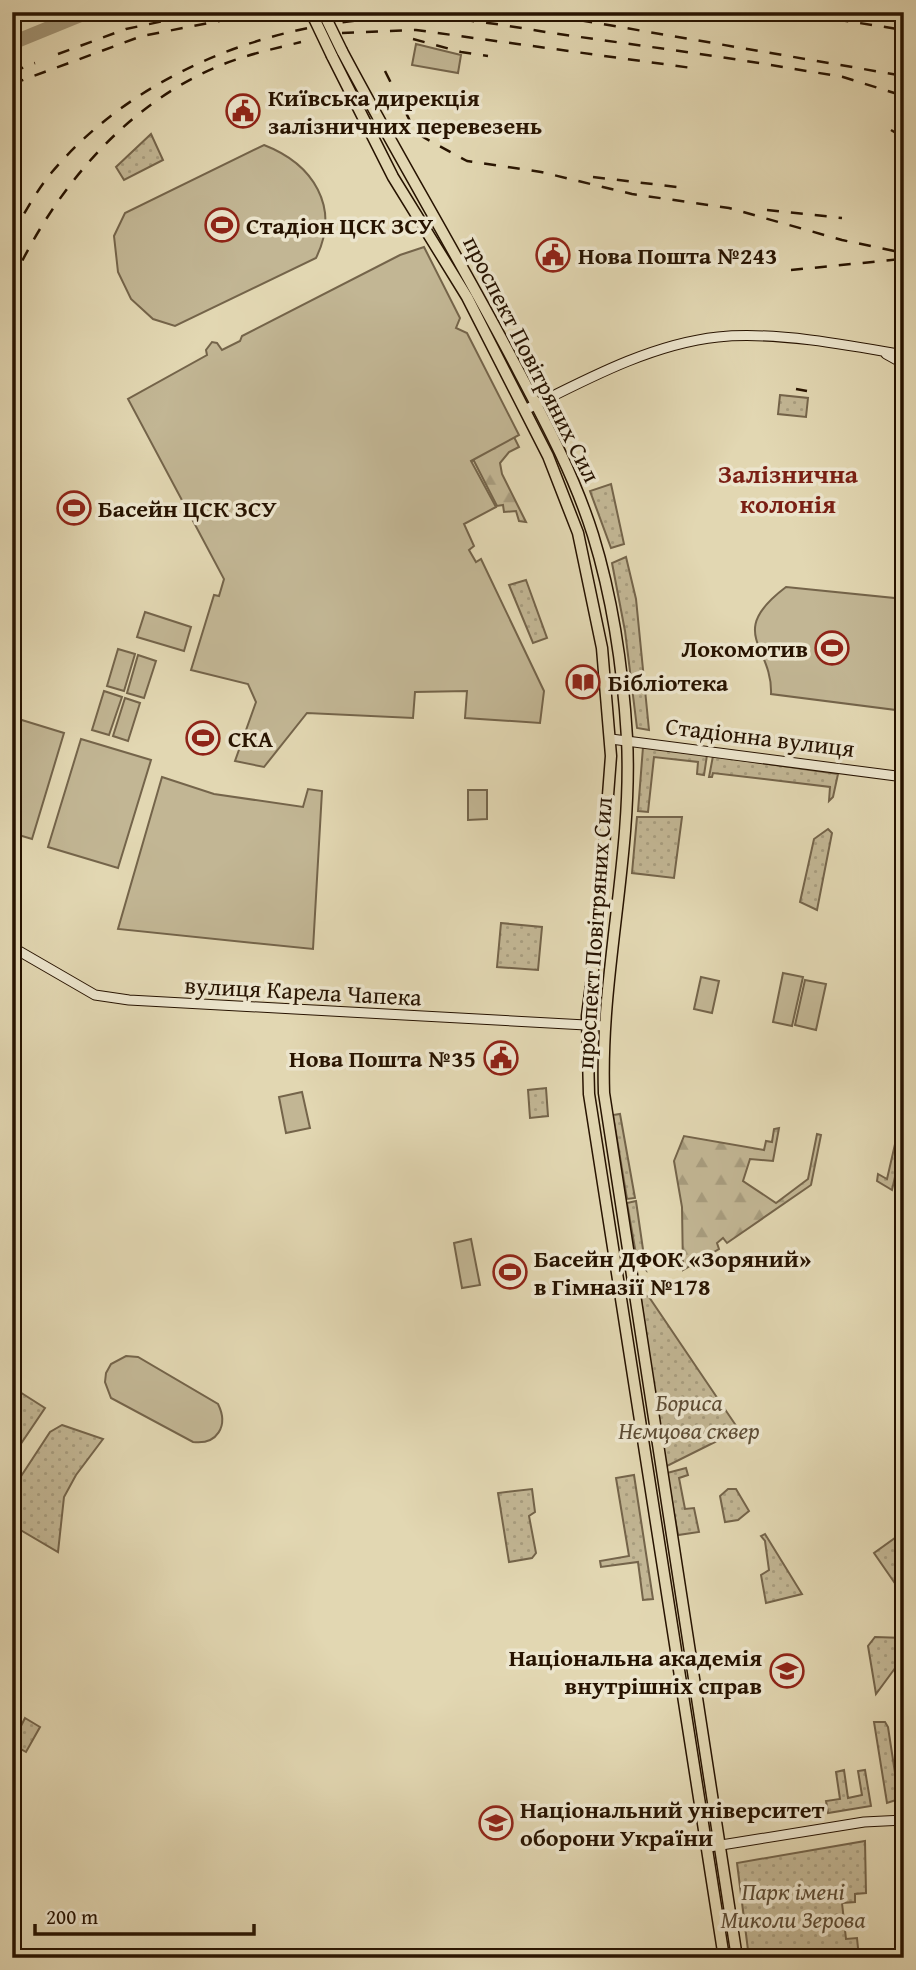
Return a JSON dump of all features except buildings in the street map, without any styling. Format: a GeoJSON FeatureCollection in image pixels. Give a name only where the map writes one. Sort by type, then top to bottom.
{"type":"FeatureCollection","features":[{"type":"Feature","properties":{"kind":"main road","name":"проспект Повітряних Сил"},"geometry":{"type":"LineString","coordinates":[[312,12],[457,254],[536,404],[568,470],[593,535],[617,638],[627,741],[624,831],[604,1026],[604,1093],[737,1958]]}},
{"type":"Feature","properties":{"kind":"main road","name":"проспект Повітряних Сил"},"geometry":{"type":"LineString","coordinates":[[323,12],[337,54],[388,168],[453,273],[556,474],[578,533],[602,648],[611,739],[609,804],[587,1025],[589,1094],[614,1268],[709,1847],[724,1958]]}},
{"type":"Feature","properties":{"kind":"street"},"geometry":{"type":"LineString","coordinates":[[525,410],[658,350],[708,339],[762,336],[904,355]]}},
{"type":"Feature","properties":{"kind":"street"},"geometry":{"type":"LineString","coordinates":[[871,349],[904,365]]}},
{"type":"Feature","properties":{"kind":"street","name":"Стадіонна вулиця"},"geometry":{"type":"LineString","coordinates":[[611,739],[904,777]]}},
{"type":"Feature","properties":{"kind":"street","name":"вулиця Карела Чапека"},"geometry":{"type":"LineString","coordinates":[[12,947],[95,995],[129,1000],[604,1026]]}},
{"type":"Feature","properties":{"kind":"street"},"geometry":{"type":"LineString","coordinates":[[709,1847],[864,1822],[904,1821]]}},
{"type":"Feature","properties":{"kind":"green space"},"geometry":{"type":"Polygon","coordinates":[[[416,44],[461,55],[458,73],[412,65],[416,44]]]}},
{"type":"Feature","properties":{"kind":"green space"},"geometry":{"type":"Polygon","coordinates":[[[151,134],[163,160],[124,180],[116,167],[151,134]]]}},
{"type":"Feature","properties":{"kind":"green space","name":"Стадіон ЦСК ЗСУ"},"geometry":{"type":"Polygon","coordinates":[[[264,145],[296,164],[309,176],[318,190],[325,222],[323,239],[316,258],[175,326],[153,319],[131,299],[118,272],[114,236],[125,213],[264,145]]]}},
{"type":"Feature","properties":{"kind":"green space"},"geometry":{"type":"Polygon","coordinates":[[[424,247],[460,318],[456,328],[467,333],[519,435],[471,461],[496,507],[464,524],[474,546],[469,550],[476,562],[481,559],[544,691],[540,723],[465,718],[467,691],[415,692],[413,718],[307,713],[264,767],[235,761],[256,702],[248,684],[191,670],[214,595],[219,596],[224,579],[128,399],[207,355],[206,350],[212,342],[217,343],[222,350],[240,341],[242,336],[400,255],[424,247]]]}},
{"type":"Feature","properties":{"kind":"green space"},"geometry":{"type":"Polygon","coordinates":[[[780,395],[808,398],[806,417],[778,414],[780,395]]]}},
{"type":"Feature","properties":{"kind":"green space"},"geometry":{"type":"Polygon","coordinates":[[[511,431],[519,447],[509,452],[500,463],[502,474],[526,522],[519,521],[516,511],[504,512],[503,505],[497,506],[474,461],[467,460],[511,431]]]}},
{"type":"Feature","properties":{"kind":"green space"},"geometry":{"type":"Polygon","coordinates":[[[611,484],[624,544],[611,548],[590,491],[611,484]]]}},
{"type":"Feature","properties":{"kind":"green space"},"geometry":{"type":"Polygon","coordinates":[[[626,557],[636,599],[649,730],[637,728],[625,631],[612,563],[626,557]]]}},
{"type":"Feature","properties":{"kind":"green space"},"geometry":{"type":"Polygon","coordinates":[[[526,580],[547,638],[533,643],[509,585],[526,580]]]}},
{"type":"Feature","properties":{"kind":"green space","name":"Локомотив"},"geometry":{"type":"Polygon","coordinates":[[[786,587],[904,599],[904,711],[771,694],[770,678],[756,640],[755,628],[758,616],[786,587]]]}},
{"type":"Feature","properties":{"kind":"green space"},"geometry":{"type":"Polygon","coordinates":[[[145,612],[191,627],[184,651],[137,637],[145,612]]]}},
{"type":"Feature","properties":{"kind":"green space"},"geometry":{"type":"Polygon","coordinates":[[[118,649],[135,654],[124,691],[107,686],[118,649]]]}},
{"type":"Feature","properties":{"kind":"green space"},"geometry":{"type":"Polygon","coordinates":[[[138,655],[156,661],[144,698],[127,693],[138,655]]]}},
{"type":"Feature","properties":{"kind":"green space"},"geometry":{"type":"Polygon","coordinates":[[[104,691],[122,697],[109,735],[92,730],[104,691]]]}},
{"type":"Feature","properties":{"kind":"green space"},"geometry":{"type":"Polygon","coordinates":[[[125,698],[140,703],[128,741],[113,736],[125,698]]]}},
{"type":"Feature","properties":{"kind":"green space"},"geometry":{"type":"Polygon","coordinates":[[[12,717],[64,733],[32,839],[12,833],[12,717]]]}},
{"type":"Feature","properties":{"kind":"green space"},"geometry":{"type":"Polygon","coordinates":[[[81,739],[151,760],[118,868],[48,847],[81,739]]]}},
{"type":"Feature","properties":{"kind":"green space"},"geometry":{"type":"Polygon","coordinates":[[[643,747],[707,755],[704,775],[697,774],[698,762],[654,757],[648,812],[638,811],[643,747]]]}},
{"type":"Feature","properties":{"kind":"green space"},"geometry":{"type":"Polygon","coordinates":[[[713,756],[838,774],[833,797],[829,801],[830,787],[713,773],[712,777],[709,777],[713,756]]]}},
{"type":"Feature","properties":{"kind":"green space"},"geometry":{"type":"Polygon","coordinates":[[[162,777],[214,794],[303,807],[308,789],[322,791],[313,949],[118,929],[162,777]]]}},
{"type":"Feature","properties":{"kind":"green space"},"geometry":{"type":"Polygon","coordinates":[[[468,790],[487,790],[487,819],[468,820],[468,790]]]}},
{"type":"Feature","properties":{"kind":"green space"},"geometry":{"type":"Polygon","coordinates":[[[637,817],[682,817],[674,878],[632,873],[637,817]]]}},
{"type":"Feature","properties":{"kind":"green space"},"geometry":{"type":"Polygon","coordinates":[[[828,829],[832,833],[817,910],[800,902],[814,839],[828,829]]]}},
{"type":"Feature","properties":{"kind":"green space"},"geometry":{"type":"Polygon","coordinates":[[[501,923],[542,927],[538,970],[497,967],[501,923]]]}},
{"type":"Feature","properties":{"kind":"green space"},"geometry":{"type":"Polygon","coordinates":[[[783,973],[803,977],[792,1026],[773,1022],[783,973]]]}},
{"type":"Feature","properties":{"kind":"green space"},"geometry":{"type":"Polygon","coordinates":[[[701,977],[719,981],[712,1013],[694,1009],[701,977]]]}},
{"type":"Feature","properties":{"kind":"green space"},"geometry":{"type":"Polygon","coordinates":[[[805,980],[826,984],[816,1030],[795,1025],[805,980]]]}},
{"type":"Feature","properties":{"kind":"green space"},"geometry":{"type":"Polygon","coordinates":[[[546,1088],[548,1116],[530,1118],[528,1090],[546,1088]]]}},
{"type":"Feature","properties":{"kind":"green space"},"geometry":{"type":"Polygon","coordinates":[[[302,1092],[310,1128],[286,1133],[279,1097],[302,1092]]]}},
{"type":"Feature","properties":{"kind":"green space"},"geometry":{"type":"Polygon","coordinates":[[[904,1105],[904,1137],[892,1190],[877,1181],[878,1174],[887,1179],[904,1105]]]}},
{"type":"Feature","properties":{"kind":"green space"},"geometry":{"type":"Polygon","coordinates":[[[620,1114],[635,1198],[627,1199],[613,1115],[620,1114]]]}},
{"type":"Feature","properties":{"kind":"green space"},"geometry":{"type":"Polygon","coordinates":[[[779,1128],[773,1161],[750,1159],[743,1181],[776,1203],[808,1179],[817,1134],[821,1135],[811,1185],[727,1243],[723,1238],[717,1243],[719,1249],[683,1270],[682,1207],[674,1161],[684,1136],[764,1150],[766,1141],[772,1142],[774,1129],[779,1128]]]}},
{"type":"Feature","properties":{"kind":"green space"},"geometry":{"type":"Polygon","coordinates":[[[636,1201],[646,1270],[637,1260],[627,1203],[636,1201]]]}},
{"type":"Feature","properties":{"kind":"green space"},"geometry":{"type":"Polygon","coordinates":[[[471,1239],[480,1285],[462,1288],[454,1243],[471,1239]]]}},
{"type":"Feature","properties":{"kind":"green space","name":"Бориса Нємцова сквер"},"geometry":{"type":"Polygon","coordinates":[[[640,1292],[649,1297],[739,1430],[665,1467],[640,1292]]]}},
{"type":"Feature","properties":{"kind":"green space"},"geometry":{"type":"Polygon","coordinates":[[[126,1356],[138,1357],[218,1404],[222,1420],[219,1432],[209,1440],[193,1442],[111,1398],[105,1382],[106,1373],[111,1364],[126,1356]]]}},
{"type":"Feature","properties":{"kind":"green space"},"geometry":{"type":"Polygon","coordinates":[[[12,1387],[45,1408],[12,1457],[12,1387]]]}},
{"type":"Feature","properties":{"kind":"green space"},"geometry":{"type":"Polygon","coordinates":[[[62,1425],[103,1439],[76,1475],[64,1497],[58,1552],[12,1525],[12,1490],[50,1432],[62,1425]]]}},
{"type":"Feature","properties":{"kind":"green space"},"geometry":{"type":"Polygon","coordinates":[[[686,1468],[688,1475],[679,1478],[685,1509],[694,1508],[699,1532],[678,1535],[667,1473],[686,1468]]]}},
{"type":"Feature","properties":{"kind":"green space"},"geometry":{"type":"Polygon","coordinates":[[[634,1475],[653,1599],[643,1600],[638,1562],[601,1567],[600,1561],[629,1556],[616,1478],[634,1475]]]}},
{"type":"Feature","properties":{"kind":"green space"},"geometry":{"type":"Polygon","coordinates":[[[532,1489],[535,1512],[529,1516],[536,1553],[532,1558],[509,1562],[498,1493],[532,1489]]]}},
{"type":"Feature","properties":{"kind":"green space"},"geometry":{"type":"Polygon","coordinates":[[[728,1489],[736,1489],[749,1511],[738,1520],[725,1522],[720,1496],[728,1489]]]}},
{"type":"Feature","properties":{"kind":"green space"},"geometry":{"type":"Polygon","coordinates":[[[765,1534],[802,1594],[766,1603],[761,1575],[769,1570],[765,1541],[761,1536],[765,1534]]]}},
{"type":"Feature","properties":{"kind":"green space"},"geometry":{"type":"Polygon","coordinates":[[[895,1538],[904,1551],[903,1595],[874,1553],[895,1538]]]}},
{"type":"Feature","properties":{"kind":"green space"},"geometry":{"type":"Polygon","coordinates":[[[875,1637],[904,1638],[904,1656],[876,1694],[868,1646],[875,1637]]]}},
{"type":"Feature","properties":{"kind":"green space"},"geometry":{"type":"Polygon","coordinates":[[[25,1718],[40,1727],[26,1752],[12,1744],[25,1718]]]}},
{"type":"Feature","properties":{"kind":"green space"},"geometry":{"type":"Polygon","coordinates":[[[874,1722],[885,1722],[888,1727],[899,1799],[887,1803],[874,1722]]]}},
{"type":"Feature","properties":{"kind":"green space"},"geometry":{"type":"Polygon","coordinates":[[[844,1770],[848,1798],[862,1795],[858,1771],[865,1770],[871,1806],[828,1813],[826,1801],[840,1799],[836,1772],[844,1770]]]}},
{"type":"Feature","properties":{"kind":"green space","name":"Парк імені Миколи Зерова"},"geometry":{"type":"Polygon","coordinates":[[[865,1841],[866,1893],[855,1894],[855,1902],[842,1903],[846,1939],[857,1938],[859,1958],[749,1958],[737,1863],[865,1841]]]}},
{"type":"Feature","properties":{"kind":"waterway"},"geometry":{"type":"LineString","coordinates":[[12,43],[88,12]]}},
{"type":"Feature","properties":{"kind":"railway"},"geometry":{"type":"LineString","coordinates":[[58,54],[126,29],[206,12]]}},
{"type":"Feature","properties":{"kind":"railway"},"geometry":{"type":"LineString","coordinates":[[12,84],[142,36],[265,12]]}},
{"type":"Feature","properties":{"kind":"railway"},"geometry":{"type":"LineString","coordinates":[[533,12],[904,76]]}},
{"type":"Feature","properties":{"kind":"railway"},"geometry":{"type":"LineString","coordinates":[[789,12],[904,30]]}},
{"type":"Feature","properties":{"kind":"railway"},"geometry":{"type":"LineString","coordinates":[[12,234],[52,172],[89,134],[131,101],[178,74],[227,52],[279,35],[332,24],[385,18],[438,18],[484,22],[843,77],[904,96]]}},
{"type":"Feature","properties":{"kind":"railway"},"geometry":{"type":"LineString","coordinates":[[342,33],[416,30],[692,68]]}},
{"type":"Feature","properties":{"kind":"railway"},"geometry":{"type":"LineString","coordinates":[[413,39],[488,56]]}},
{"type":"Feature","properties":{"kind":"railway"},"geometry":{"type":"LineString","coordinates":[[12,282],[29,248],[70,184],[123,128],[152,104],[219,66],[249,55],[301,42]]}},
{"type":"Feature","properties":{"kind":"railway"},"geometry":{"type":"LineString","coordinates":[[12,72],[35,63]]}},
{"type":"Feature","properties":{"kind":"railway"},"geometry":{"type":"LineString","coordinates":[[385,71],[411,123],[423,137],[467,161],[541,172],[632,194],[729,208],[842,240],[904,253]]}},
{"type":"Feature","properties":{"kind":"railway"},"geometry":{"type":"LineString","coordinates":[[891,130],[904,138]]}},
{"type":"Feature","properties":{"kind":"railway"},"geometry":{"type":"LineString","coordinates":[[593,177],[677,187]]}},
{"type":"Feature","properties":{"kind":"railway"},"geometry":{"type":"LineString","coordinates":[[767,210],[842,218]]}},
{"type":"Feature","properties":{"kind":"railway"},"geometry":{"type":"LineString","coordinates":[[791,270],[902,259]]}},
{"type":"Feature","properties":{"kind":"railway"},"geometry":{"type":"LineString","coordinates":[[796,389],[807,391]]}},
{"type":"Feature","properties":{"kind":"place","name":"Київська дирекція залізничних перевезень"},"geometry":{"type":"Point","coordinates":[243,111]}},
{"type":"Feature","properties":{"kind":"place","name":"Стадіон ЦСК ЗСУ"},"geometry":{"type":"Point","coordinates":[222,225]}},
{"type":"Feature","properties":{"kind":"place","name":"Нова Пошта №243"},"geometry":{"type":"Point","coordinates":[553,255]}},
{"type":"Feature","properties":{"kind":"place","name":"Басейн ЦСК ЗСУ"},"geometry":{"type":"Point","coordinates":[74,508]}},
{"type":"Feature","properties":{"kind":"place","name":"Локомотив"},"geometry":{"type":"Point","coordinates":[832,648]}},
{"type":"Feature","properties":{"kind":"place","name":"Бібліотека"},"geometry":{"type":"Point","coordinates":[583,682]}},
{"type":"Feature","properties":{"kind":"place","name":"СКА"},"geometry":{"type":"Point","coordinates":[203,738]}},
{"type":"Feature","properties":{"kind":"place","name":"Нова Пошта №35"},"geometry":{"type":"Point","coordinates":[501,1058]}},
{"type":"Feature","properties":{"kind":"place","name":"Басейн ДФОК «Зоряний» в Гімназії №178"},"geometry":{"type":"Point","coordinates":[510,1272]}},
{"type":"Feature","properties":{"kind":"place","name":"Національна академія внутрішніх справ"},"geometry":{"type":"Point","coordinates":[787,1671]}},
{"type":"Feature","properties":{"kind":"place","name":"Національний університет оборони України"},"geometry":{"type":"Point","coordinates":[496,1823]}},
{"type":"Feature","properties":{"kind":"district","name":"Залізнична колонія"},"geometry":{"type":"Point","coordinates":[788,488]}}]}
